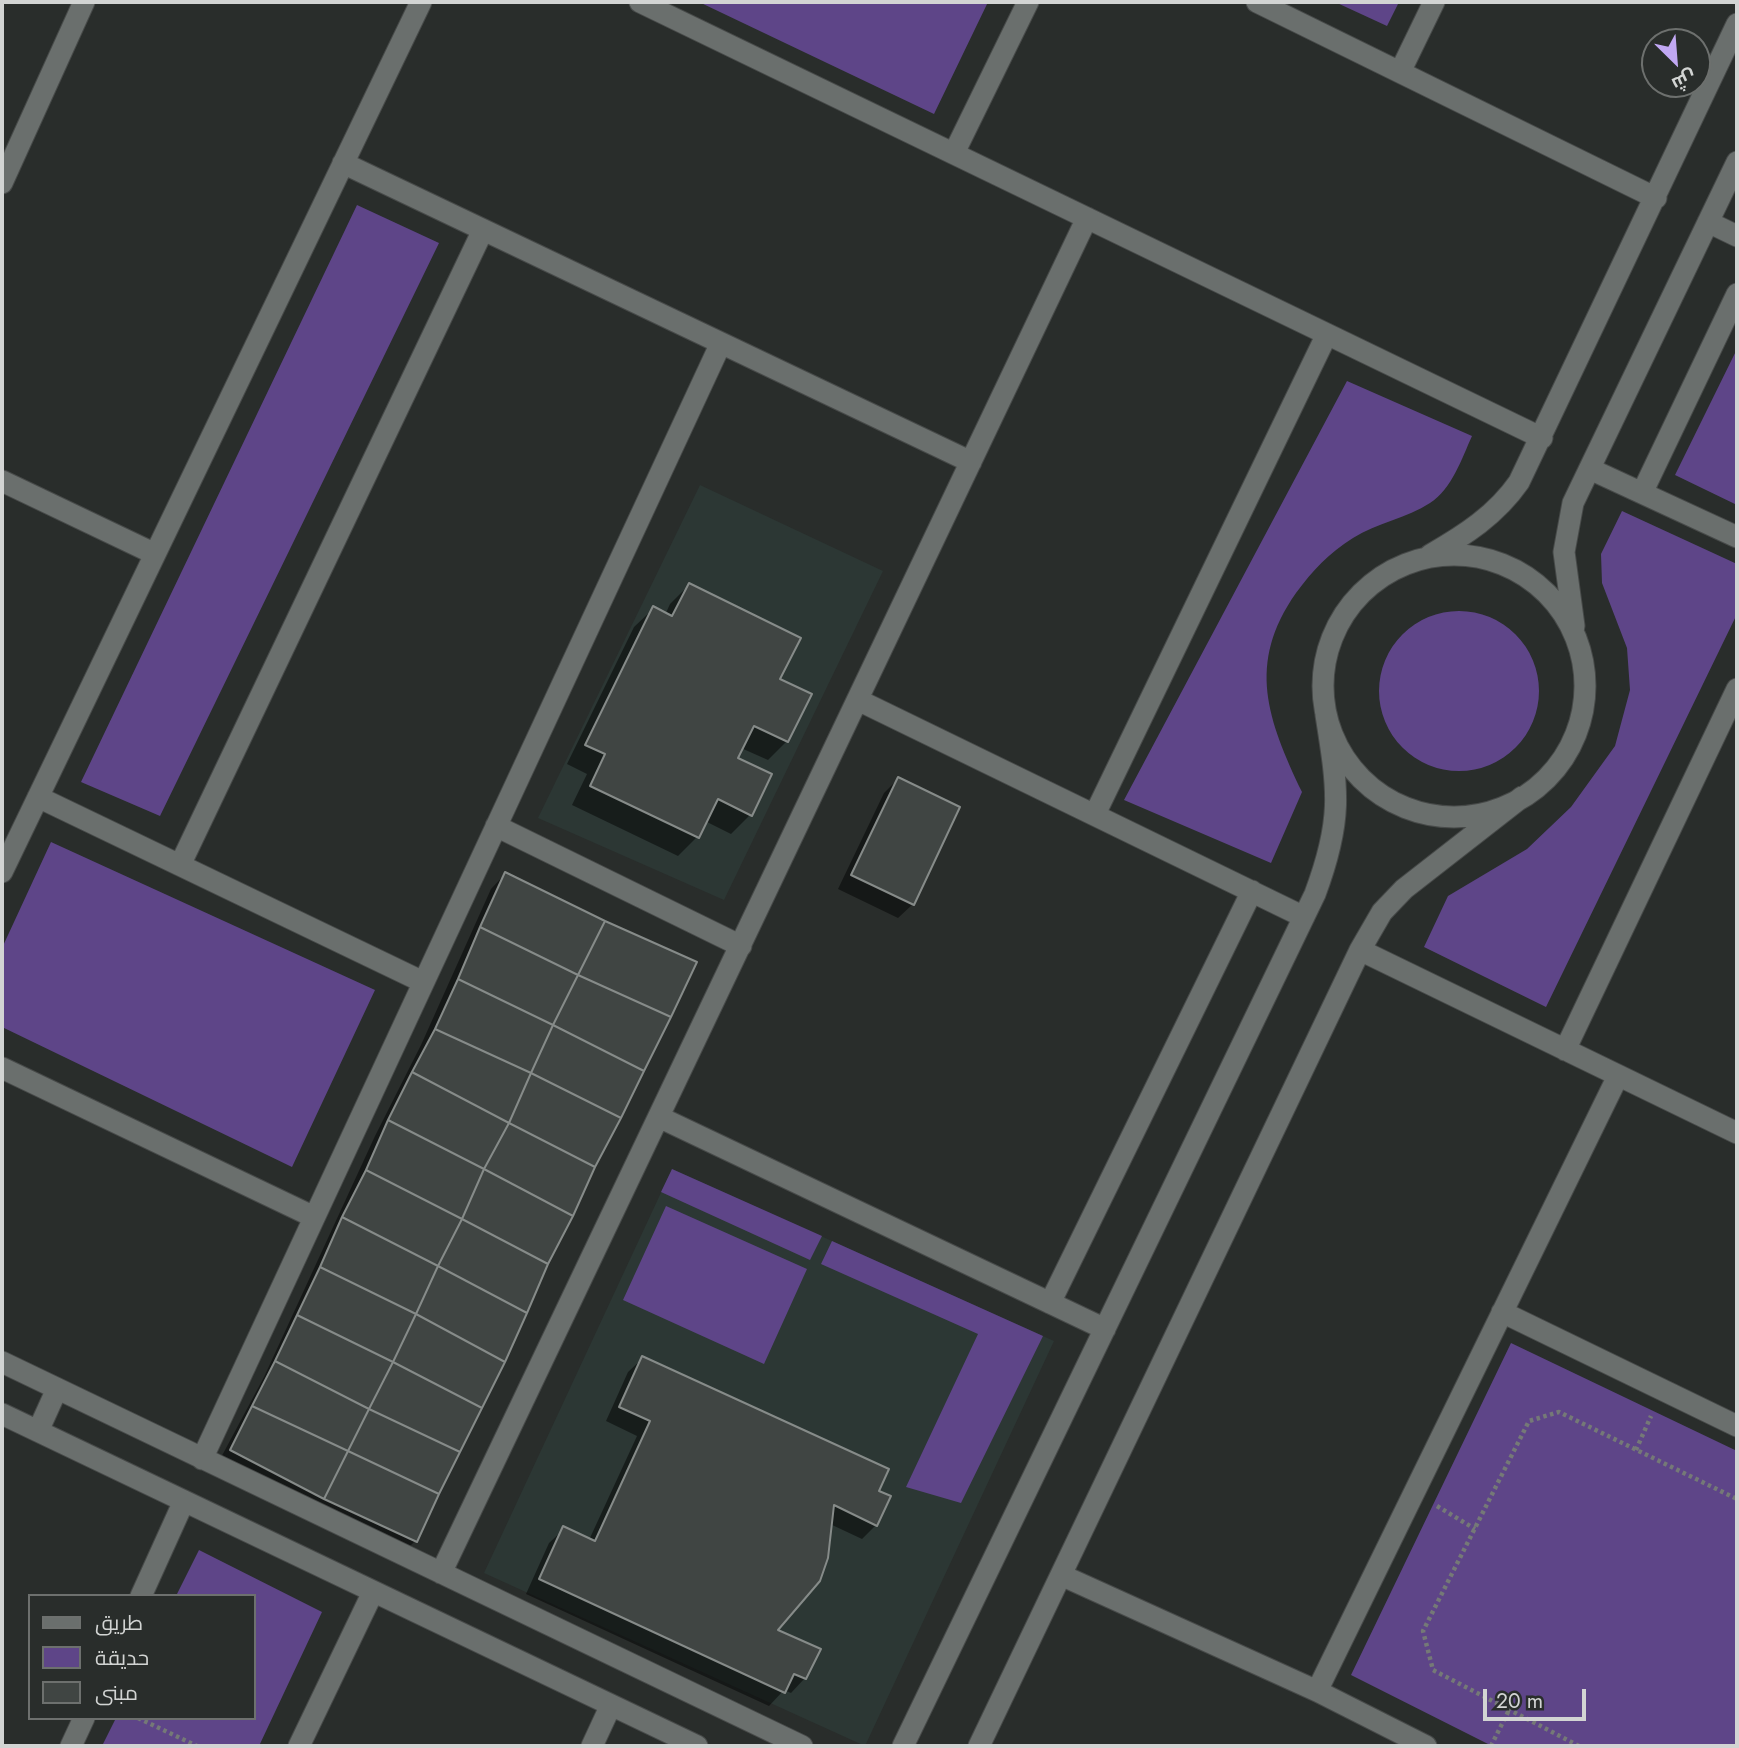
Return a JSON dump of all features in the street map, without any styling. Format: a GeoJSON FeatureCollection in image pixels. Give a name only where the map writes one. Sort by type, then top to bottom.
{"type":"FeatureCollection","features":[{"type":"Feature","properties":{"kind":"street"},"geometry":{"type":"LineString","coordinates":[[2,183],[84,2]]}},
{"type":"Feature","properties":{"kind":"street"},"geometry":{"type":"LineString","coordinates":[[2,872],[421,2]]}},
{"type":"Feature","properties":{"kind":"street"},"geometry":{"type":"LineString","coordinates":[[640,2],[1542,438]]}},
{"type":"Feature","properties":{"kind":"street"},"geometry":{"type":"LineString","coordinates":[[954,153],[1028,2]]}},
{"type":"Feature","properties":{"kind":"street"},"geometry":{"type":"LineString","coordinates":[[1257,2],[1656,198]]}},
{"type":"Feature","properties":{"kind":"street"},"geometry":{"type":"LineString","coordinates":[[1400,72],[1434,2]]}},
{"type":"Feature","properties":{"kind":"street"},"geometry":{"type":"LineString","coordinates":[[903,1746],[1304,917],[1328,861],[1337,821],[1338,788],[1322,695],[1326,654],[1342,617],[1369,586],[1386,575],[1423,559],[1478,526],[1504,503],[1542,438],[1737,24]]}},
{"type":"Feature","properties":{"kind":"street"},"geometry":{"type":"LineString","coordinates":[[979,1746],[1360,950],[1382,912],[1404,889],[1553,771],[1574,736],[1581,718],[1584,677],[1564,552],[1573,503],[1737,162]]}},
{"type":"Feature","properties":{"kind":"street"},"geometry":{"type":"LineString","coordinates":[[343,163],[971,462]]}},
{"type":"Feature","properties":{"kind":"street"},"geometry":{"type":"LineString","coordinates":[[441,1573],[1087,218]]}},
{"type":"Feature","properties":{"kind":"street"},"geometry":{"type":"LineString","coordinates":[[1708,222],[1737,236]]}},
{"type":"Feature","properties":{"kind":"street"},"geometry":{"type":"LineString","coordinates":[[180,865],[483,230]]}},
{"type":"Feature","properties":{"kind":"street"},"geometry":{"type":"LineString","coordinates":[[1642,493],[1737,294]]}},
{"type":"Feature","properties":{"kind":"street"},"geometry":{"type":"LineString","coordinates":[[1095,814],[1327,334]]}},
{"type":"Feature","properties":{"kind":"street"},"geometry":{"type":"LineString","coordinates":[[202,1459],[721,343]]}},
{"type":"Feature","properties":{"kind":"street"},"geometry":{"type":"LineString","coordinates":[[1590,469],[1737,537]]}},
{"type":"Feature","properties":{"kind":"street"},"geometry":{"type":"LineString","coordinates":[[2,481],[155,554]]}},
{"type":"Feature","properties":{"kind":"street"},"geometry":{"type":"LineString","coordinates":[[1423,559],[1464,556],[1500,563],[1515,570],[1556,604],[1576,638]]}},
{"type":"Feature","properties":{"kind":"street"},"geometry":{"type":"LineString","coordinates":[[1565,1050],[1737,689]]}},
{"type":"Feature","properties":{"kind":"street"},"geometry":{"type":"LineString","coordinates":[[858,700],[1304,917]]}},
{"type":"Feature","properties":{"kind":"street"},"geometry":{"type":"LineString","coordinates":[[1326,715],[1340,753],[1353,769],[1380,794],[1409,809],[1445,817],[1465,816],[1505,807],[1522,797]]}},
{"type":"Feature","properties":{"kind":"street"},"geometry":{"type":"LineString","coordinates":[[38,797],[423,982]]}},
{"type":"Feature","properties":{"kind":"street"},"geometry":{"type":"LineString","coordinates":[[496,826],[741,946]]}},
{"type":"Feature","properties":{"kind":"street"},"geometry":{"type":"LineString","coordinates":[[1050,1303],[1252,891]]}},
{"type":"Feature","properties":{"kind":"street"},"geometry":{"type":"LineString","coordinates":[[1360,950],[1737,1133]]}},
{"type":"Feature","properties":{"kind":"street"},"geometry":{"type":"LineString","coordinates":[[2,1068],[314,1217]]}},
{"type":"Feature","properties":{"kind":"street"},"geometry":{"type":"LineString","coordinates":[[1317,1691],[1618,1076]]}},
{"type":"Feature","properties":{"kind":"street"},"geometry":{"type":"LineString","coordinates":[[659,1117],[1105,1329]]}},
{"type":"Feature","properties":{"kind":"street"},"geometry":{"type":"LineString","coordinates":[[1502,1312],[1737,1426]]}},
{"type":"Feature","properties":{"kind":"street"},"geometry":{"type":"LineString","coordinates":[[2,1363],[802,1746]]}},
{"type":"Feature","properties":{"kind":"street"},"geometry":{"type":"LineString","coordinates":[[38,1431],[57,1389]]}},
{"type":"Feature","properties":{"kind":"street"},"geometry":{"type":"LineString","coordinates":[[2,1414],[697,1746]]}},
{"type":"Feature","properties":{"kind":"street"},"geometry":{"type":"LineString","coordinates":[[142,1594],[184,1501]]}},
{"type":"Feature","properties":{"kind":"street"},"geometry":{"type":"LineString","coordinates":[[1060,1575],[1317,1691],[1426,1746]]}},
{"type":"Feature","properties":{"kind":"street"},"geometry":{"type":"LineString","coordinates":[[299,1746],[373,1592]]}},
{"type":"Feature","properties":{"kind":"street"},"geometry":{"type":"LineString","coordinates":[[592,1746],[611,1705]]}},
{"type":"Feature","properties":{"kind":"street"},"geometry":{"type":"LineString","coordinates":[[71,1746],[83,1720]]}},
{"type":"Feature","properties":{"kind":"path"},"geometry":{"type":"LineString","coordinates":[[1636,1450],[1663,1390]]}},
{"type":"Feature","properties":{"kind":"path"},"geometry":{"type":"LineString","coordinates":[[1579,1746],[1433,1670],[1423,1631],[1529,1421],[1559,1412],[1737,1499]]}},
{"type":"Feature","properties":{"kind":"path"},"geometry":{"type":"LineString","coordinates":[[1415,1492],[1475,1529]]}},
{"type":"Feature","properties":{"kind":"path"},"geometry":{"type":"LineString","coordinates":[[1491,1746],[1509,1710]]}},
{"type":"Feature","properties":{"kind":"path"},"geometry":{"type":"LineString","coordinates":[[142,1720],[197,1746]]}},
{"type":"Feature","properties":{"kind":"shaded area"},"geometry":{"type":"Polygon","coordinates":[[[700,485],[883,571],[724,900],[538,818],[700,485]]]}},
{"type":"Feature","properties":{"kind":"shaded area"},"geometry":{"type":"Polygon","coordinates":[[[672,1169],[1054,1341],[865,1746],[484,1573],[672,1169]]]}},
{"type":"Feature","properties":{"kind":"green space"},"geometry":{"type":"Polygon","coordinates":[[[699,2],[988,2],[934,114],[699,2]]]}},
{"type":"Feature","properties":{"kind":"green space"},"geometry":{"type":"Polygon","coordinates":[[[1335,2],[1399,2],[1387,26],[1335,2]]]}},
{"type":"Feature","properties":{"kind":"green space"},"geometry":{"type":"Polygon","coordinates":[[[357,205],[439,243],[160,816],[81,782],[357,205]]]}},
{"type":"Feature","properties":{"kind":"green space"},"geometry":{"type":"Polygon","coordinates":[[[1737,349],[1737,505],[1675,475],[1737,349]]]}},
{"type":"Feature","properties":{"kind":"green space"},"geometry":{"type":"Polygon","coordinates":[[[1347,381],[1472,436],[1456,472],[1438,497],[1412,513],[1362,533],[1336,550],[1302,585],[1281,619],[1271,644],[1267,668],[1268,692],[1280,741],[1302,792],[1271,863],[1124,800],[1347,381]]]}},
{"type":"Feature","properties":{"kind":"green space"},"geometry":{"type":"Polygon","coordinates":[[[1622,511],[1737,564],[1737,614],[1546,1007],[1424,947],[1448,896],[1527,849],[1571,807],[1615,746],[1630,690],[1627,648],[1602,583],[1601,554],[1622,511]]]}},
{"type":"Feature","properties":{"kind":"green space"},"geometry":{"type":"Polygon","coordinates":[[[1459,611],[1490,617],[1516,634],[1533,660],[1539,691],[1533,722],[1516,748],[1490,765],[1459,771],[1428,765],[1402,748],[1385,722],[1379,691],[1385,660],[1402,634],[1428,617],[1459,611]]]}},
{"type":"Feature","properties":{"kind":"green space"},"geometry":{"type":"Polygon","coordinates":[[[51,842],[375,990],[292,1167],[2,1027],[2,948],[51,842]]]}},
{"type":"Feature","properties":{"kind":"green space"},"geometry":{"type":"Polygon","coordinates":[[[672,1169],[822,1236],[810,1260],[661,1192],[672,1169]]]}},
{"type":"Feature","properties":{"kind":"green space"},"geometry":{"type":"Polygon","coordinates":[[[666,1206],[807,1269],[764,1364],[623,1300],[666,1206]]]}},
{"type":"Feature","properties":{"kind":"green space"},"geometry":{"type":"Polygon","coordinates":[[[832,1241],[1043,1336],[961,1503],[906,1487],[978,1334],[821,1264],[832,1241]]]}},
{"type":"Feature","properties":{"kind":"green space"},"geometry":{"type":"Polygon","coordinates":[[[1511,1343],[1737,1451],[1737,1746],[1492,1746],[1351,1675],[1511,1343]]]}},
{"type":"Feature","properties":{"kind":"green space"},"geometry":{"type":"Polygon","coordinates":[[[199,1550],[322,1612],[259,1746],[102,1746],[115,1720],[256,1720],[256,1594],[177,1594],[199,1550]]]}},
{"type":"Feature","properties":{"kind":"building"},"geometry":{"type":"Polygon","coordinates":[[[689,583],[801,638],[780,679],[812,694],[788,742],[754,726],[738,758],[772,774],[752,816],[718,799],[699,838],[590,786],[605,754],[585,745],[653,606],[672,616],[689,583]]]}},
{"type":"Feature","properties":{"kind":"building"},"geometry":{"type":"Polygon","coordinates":[[[898,777],[960,807],[914,905],[851,875],[898,777]]]}},
{"type":"Feature","properties":{"kind":"building"},"geometry":{"type":"Polygon","coordinates":[[[505,872],[605,921],[578,975],[480,927],[505,872]]]}},
{"type":"Feature","properties":{"kind":"building"},"geometry":{"type":"Polygon","coordinates":[[[605,921],[697,962],[671,1017],[578,975],[605,921]]]}},
{"type":"Feature","properties":{"kind":"building"},"geometry":{"type":"Polygon","coordinates":[[[480,927],[578,975],[553,1025],[458,979],[480,927]]]}},
{"type":"Feature","properties":{"kind":"building"},"geometry":{"type":"Polygon","coordinates":[[[578,975],[671,1017],[644,1071],[553,1025],[578,975]]]}},
{"type":"Feature","properties":{"kind":"building"},"geometry":{"type":"Polygon","coordinates":[[[458,979],[553,1025],[531,1073],[435,1029],[458,979]]]}},
{"type":"Feature","properties":{"kind":"building"},"geometry":{"type":"Polygon","coordinates":[[[553,1025],[644,1071],[621,1118],[531,1073],[553,1025]]]}},
{"type":"Feature","properties":{"kind":"building"},"geometry":{"type":"Polygon","coordinates":[[[435,1029],[531,1073],[509,1123],[412,1072],[435,1029]]]}},
{"type":"Feature","properties":{"kind":"building"},"geometry":{"type":"Polygon","coordinates":[[[412,1072],[509,1123],[484,1169],[388,1120],[412,1072]]]}},
{"type":"Feature","properties":{"kind":"building"},"geometry":{"type":"Polygon","coordinates":[[[531,1073],[621,1118],[595,1167],[509,1123],[531,1073]]]}},
{"type":"Feature","properties":{"kind":"building"},"geometry":{"type":"Polygon","coordinates":[[[388,1120],[484,1169],[462,1219],[366,1170],[388,1120]]]}},
{"type":"Feature","properties":{"kind":"building"},"geometry":{"type":"Polygon","coordinates":[[[509,1123],[595,1167],[573,1216],[484,1169],[509,1123]]]}},
{"type":"Feature","properties":{"kind":"building"},"geometry":{"type":"Polygon","coordinates":[[[484,1169],[573,1216],[548,1264],[462,1219],[484,1169]]]}},
{"type":"Feature","properties":{"kind":"building"},"geometry":{"type":"Polygon","coordinates":[[[366,1170],[462,1219],[438,1266],[342,1217],[366,1170]]]}},
{"type":"Feature","properties":{"kind":"building"},"geometry":{"type":"Polygon","coordinates":[[[342,1217],[438,1266],[416,1314],[320,1267],[342,1217]]]}},
{"type":"Feature","properties":{"kind":"building"},"geometry":{"type":"Polygon","coordinates":[[[462,1219],[548,1264],[527,1313],[438,1266],[462,1219]]]}},
{"type":"Feature","properties":{"kind":"building"},"geometry":{"type":"Polygon","coordinates":[[[438,1266],[527,1313],[505,1362],[416,1314],[438,1266]]]}},
{"type":"Feature","properties":{"kind":"building"},"geometry":{"type":"Polygon","coordinates":[[[320,1267],[416,1314],[393,1362],[297,1315],[320,1267]]]}},
{"type":"Feature","properties":{"kind":"building"},"geometry":{"type":"Polygon","coordinates":[[[416,1314],[505,1362],[482,1408],[393,1362],[416,1314]]]}},
{"type":"Feature","properties":{"kind":"building"},"geometry":{"type":"Polygon","coordinates":[[[297,1315],[393,1362],[369,1409],[275,1361],[297,1315]]]}},
{"type":"Feature","properties":{"kind":"building"},"geometry":{"type":"Polygon","coordinates":[[[642,1356],[889,1469],[879,1491],[891,1496],[877,1526],[834,1505],[828,1558],[820,1581],[778,1630],[821,1649],[806,1679],[794,1674],[785,1693],[539,1579],[563,1526],[595,1541],[650,1421],[619,1407],[642,1356]]]}},
{"type":"Feature","properties":{"kind":"building"},"geometry":{"type":"Polygon","coordinates":[[[275,1361],[369,1409],[348,1451],[252,1406],[275,1361]]]}},
{"type":"Feature","properties":{"kind":"building"},"geometry":{"type":"Polygon","coordinates":[[[393,1362],[482,1408],[460,1452],[369,1409],[393,1362]]]}},
{"type":"Feature","properties":{"kind":"building"},"geometry":{"type":"Polygon","coordinates":[[[252,1406],[348,1451],[324,1499],[230,1450],[252,1406]]]}},
{"type":"Feature","properties":{"kind":"building"},"geometry":{"type":"Polygon","coordinates":[[[369,1409],[460,1452],[439,1494],[348,1451],[369,1409]]]}},
{"type":"Feature","properties":{"kind":"building"},"geometry":{"type":"Polygon","coordinates":[[[348,1451],[439,1494],[417,1542],[324,1499],[348,1451]]]}}]}
